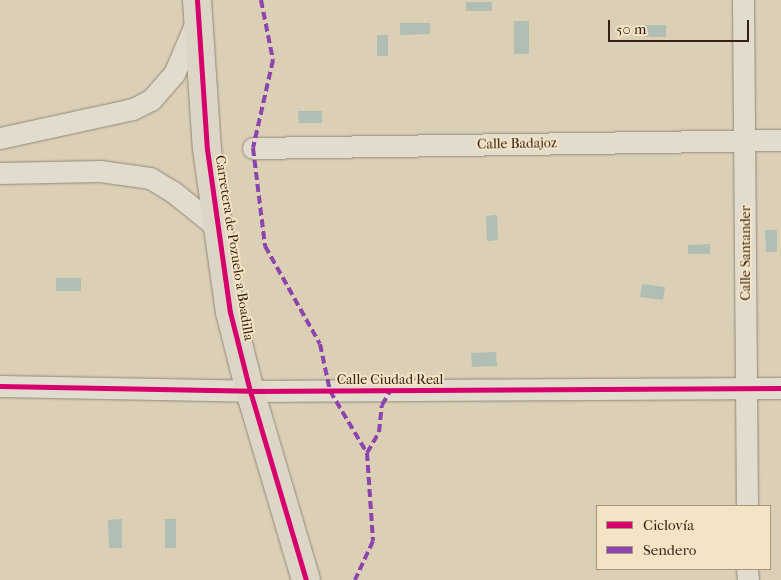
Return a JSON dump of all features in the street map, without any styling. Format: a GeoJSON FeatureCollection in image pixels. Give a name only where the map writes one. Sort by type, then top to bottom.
{"type":"FeatureCollection","features":[{"type":"Feature","properties":{"kind":"main road","name":"Carretera de Pozuelo a Boadilla"},"geometry":{"type":"LineString","coordinates":[[197,10],[207,149],[230,312],[250,391],[306,580]]}},
{"type":"Feature","properties":{"kind":"street","name":"Calle Santander"},"geometry":{"type":"LineString","coordinates":[[743,0],[747,505]]}},
{"type":"Feature","properties":{"kind":"street"},"geometry":{"type":"LineString","coordinates":[[0,138],[133,109],[151,100],[174,74],[197,10]]}},
{"type":"Feature","properties":{"kind":"street","name":"Calle Badajoz"},"geometry":{"type":"LineString","coordinates":[[253,148],[781,140]]}},
{"type":"Feature","properties":{"kind":"street"},"geometry":{"type":"LineString","coordinates":[[0,173],[100,171],[150,178],[172,191],[218,228]]}},
{"type":"Feature","properties":{"kind":"street","name":"Calle Ciudad Real"},"geometry":{"type":"LineString","coordinates":[[0,386],[250,391],[781,388]]}},
{"type":"Feature","properties":{"kind":"shaded area"},"geometry":{"type":"Polygon","coordinates":[[[466,2],[492,2],[492,11],[466,11],[466,2]]]}},
{"type":"Feature","properties":{"kind":"shaded area"},"geometry":{"type":"Polygon","coordinates":[[[514,21],[529,21],[529,54],[514,54],[514,21]]]}},
{"type":"Feature","properties":{"kind":"shaded area"},"geometry":{"type":"Polygon","coordinates":[[[400,23],[430,23],[430,34],[400,35],[400,23]]]}},
{"type":"Feature","properties":{"kind":"shaded area"},"geometry":{"type":"Polygon","coordinates":[[[644,25],[666,25],[666,37],[645,37],[644,25]]]}},
{"type":"Feature","properties":{"kind":"shaded area"},"geometry":{"type":"Polygon","coordinates":[[[377,35],[388,35],[388,56],[377,56],[377,35]]]}},
{"type":"Feature","properties":{"kind":"shaded area"},"geometry":{"type":"Polygon","coordinates":[[[298,111],[322,111],[322,123],[299,123],[298,111]]]}},
{"type":"Feature","properties":{"kind":"shaded area"},"geometry":{"type":"Polygon","coordinates":[[[497,215],[498,240],[487,241],[486,216],[497,215]]]}},
{"type":"Feature","properties":{"kind":"shaded area"},"geometry":{"type":"Polygon","coordinates":[[[765,230],[777,230],[777,252],[766,252],[765,230]]]}},
{"type":"Feature","properties":{"kind":"shaded area"},"geometry":{"type":"Polygon","coordinates":[[[710,244],[710,254],[688,254],[688,245],[710,244]]]}},
{"type":"Feature","properties":{"kind":"shaded area"},"geometry":{"type":"Polygon","coordinates":[[[56,278],[81,278],[81,291],[56,291],[56,278]]]}},
{"type":"Feature","properties":{"kind":"shaded area"},"geometry":{"type":"Polygon","coordinates":[[[642,284],[665,287],[663,300],[640,297],[642,284]]]}},
{"type":"Feature","properties":{"kind":"shaded area"},"geometry":{"type":"Polygon","coordinates":[[[496,352],[497,366],[472,367],[471,353],[496,352]]]}},
{"type":"Feature","properties":{"kind":"shaded area"},"geometry":{"type":"Polygon","coordinates":[[[122,519],[122,548],[109,548],[108,520],[122,519]]]}},
{"type":"Feature","properties":{"kind":"shaded area"},"geometry":{"type":"Polygon","coordinates":[[[165,519],[176,519],[176,548],[165,548],[165,519]]]}},
{"type":"Feature","properties":{"kind":"marked path"},"geometry":{"type":"LineString","coordinates":[[261,0],[273,60],[253,148],[265,246],[320,344],[330,391],[367,453],[373,541],[355,580]]}},
{"type":"Feature","properties":{"kind":"marked path"},"geometry":{"type":"LineString","coordinates":[[367,453],[379,432],[382,405],[390,391]]}},
{"type":"Feature","properties":{"kind":"cycle path"},"geometry":{"type":"LineString","coordinates":[[197,0],[207,149],[230,312],[250,391],[306,580]]}},
{"type":"Feature","properties":{"kind":"cycle path"},"geometry":{"type":"LineString","coordinates":[[0,386],[250,391],[781,388]]}}]}
